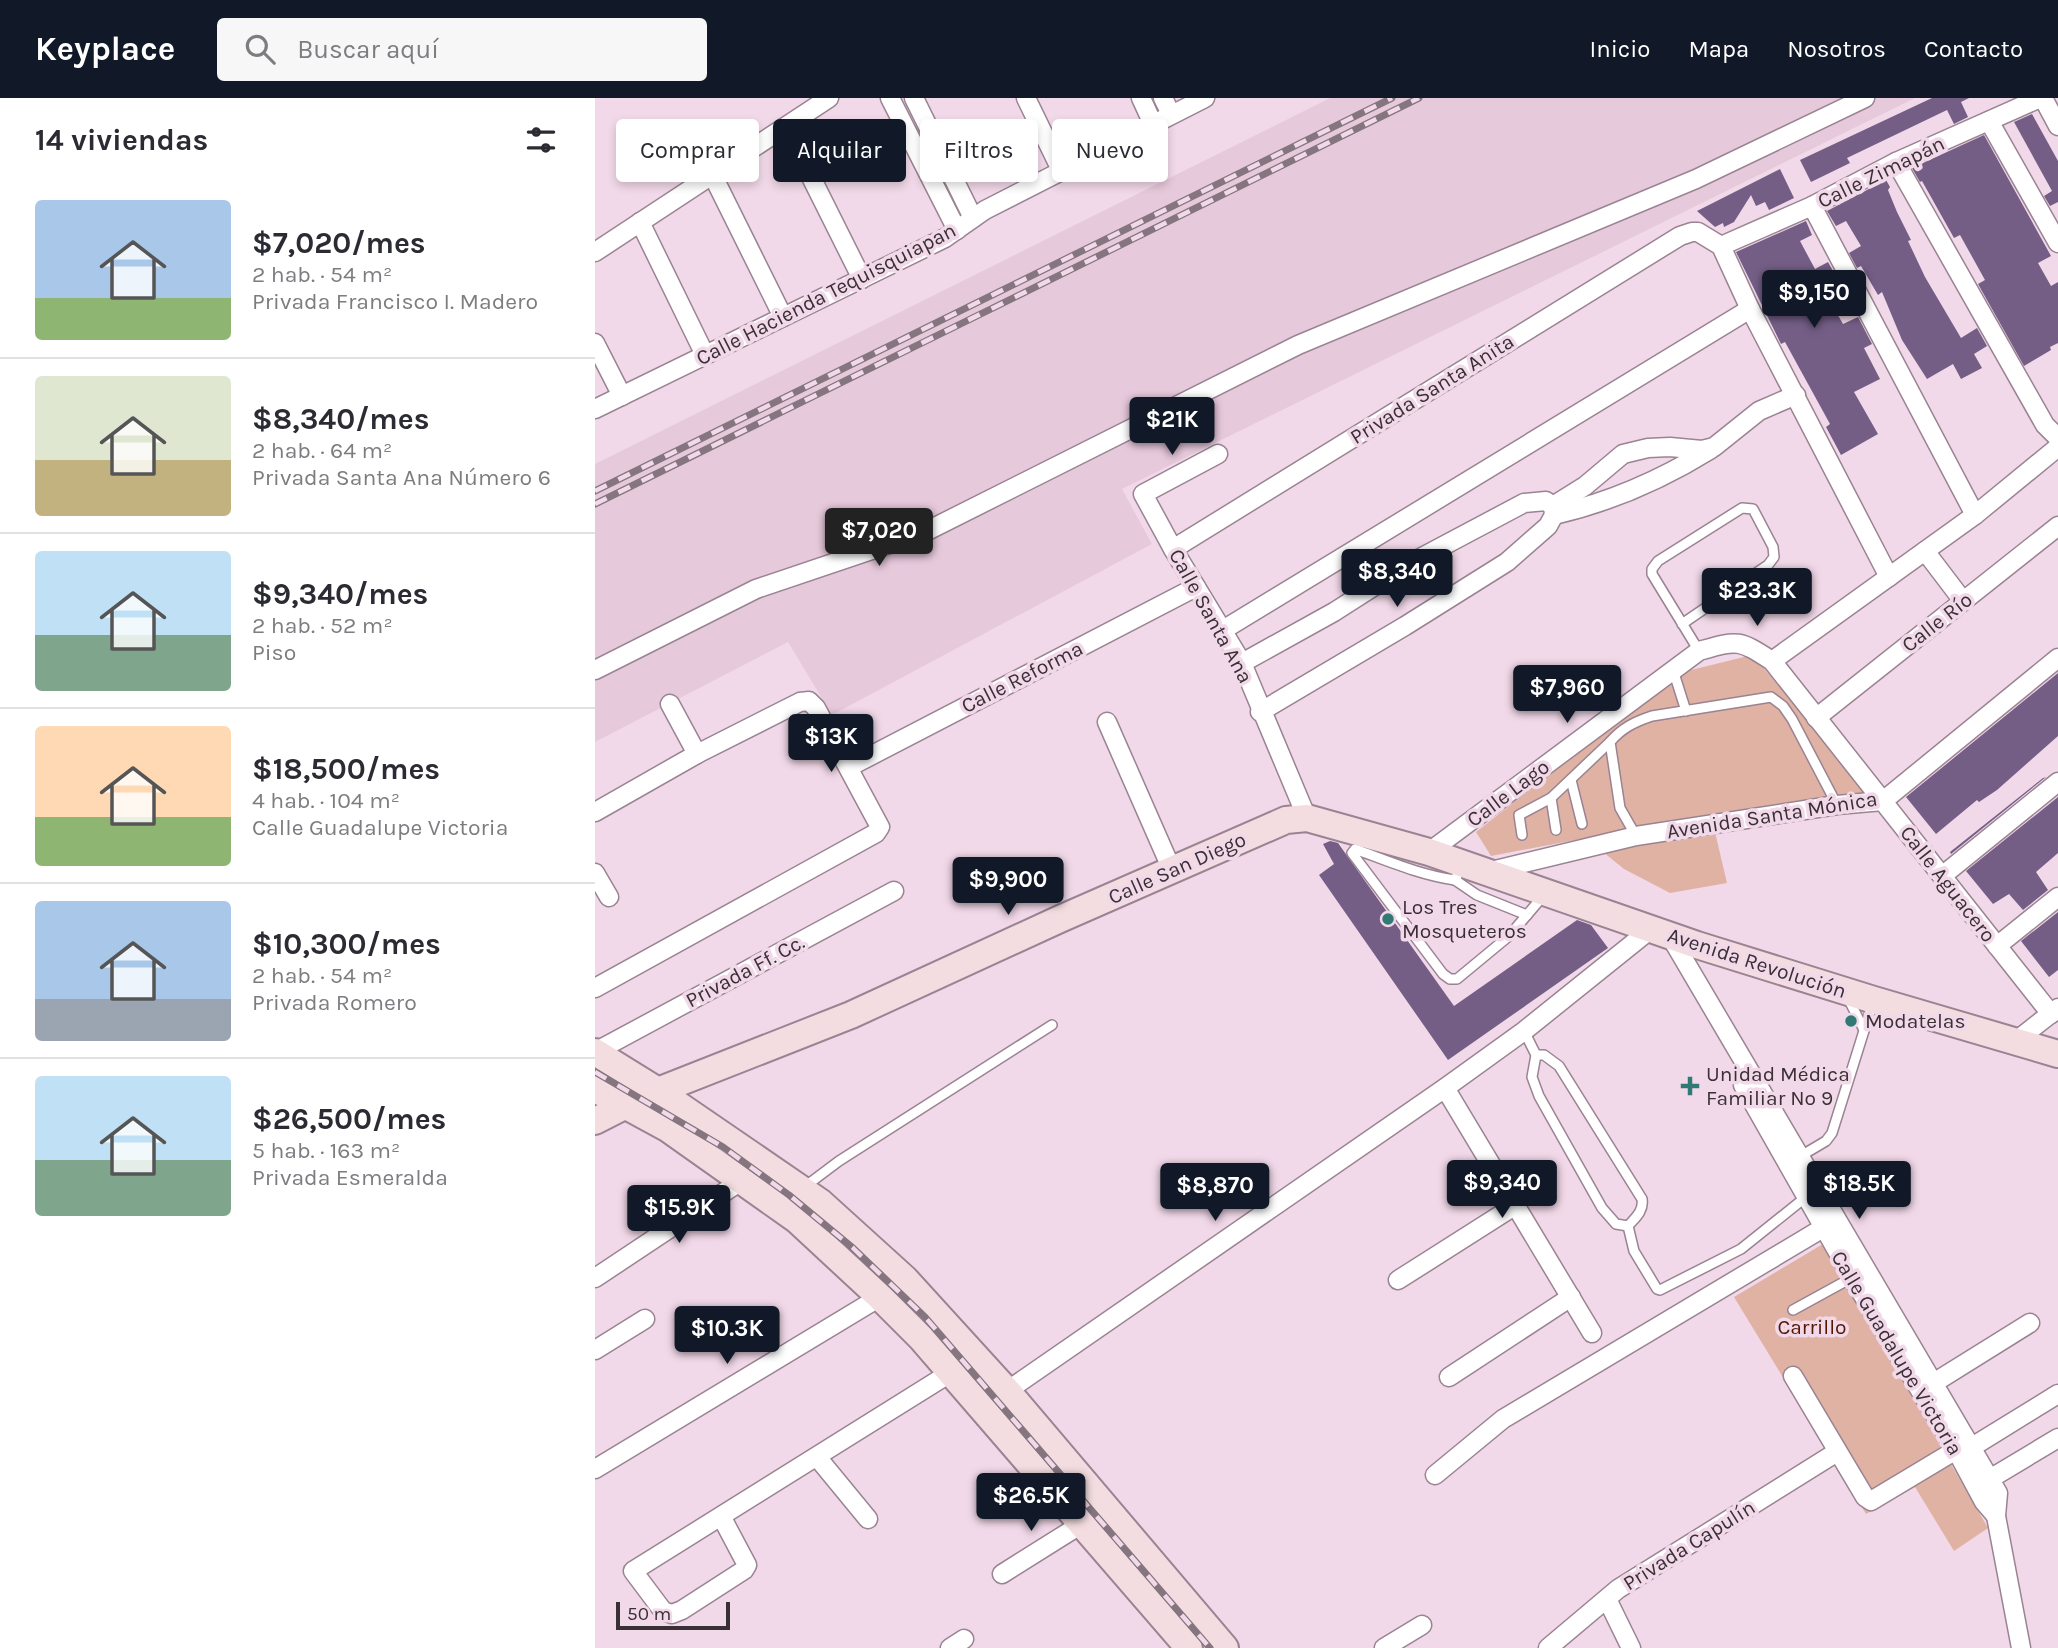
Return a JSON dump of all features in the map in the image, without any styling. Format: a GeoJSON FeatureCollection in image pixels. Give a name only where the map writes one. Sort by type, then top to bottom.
{"type":"FeatureCollection","features":[{"type":"Feature","properties":{"kind":"street"},"geometry":{"type":"LineString","coordinates":[[798,119],[829,98]]}},
{"type":"Feature","properties":{"kind":"street"},"geometry":{"type":"LineString","coordinates":[[890,98],[957,230]]}},
{"type":"Feature","properties":{"kind":"street"},"geometry":{"type":"LineString","coordinates":[[914,98],[973,218]]}},
{"type":"Feature","properties":{"kind":"street"},"geometry":{"type":"LineString","coordinates":[[1025,98],[1052,152]]}},
{"type":"Feature","properties":{"kind":"street"},"geometry":{"type":"LineString","coordinates":[[1141,98],[1151,119]]}},
{"type":"Feature","properties":{"kind":"street","name":"Calle Hacienda Tequisquiapan"},"geometry":{"type":"LineString","coordinates":[[1167,106],[1205,98]]}},
{"type":"Feature","properties":{"kind":"street"},"geometry":{"type":"LineString","coordinates":[[595,670],[755,589],[925,532],[1298,345],[1696,179],[1865,98]]}},
{"type":"Feature","properties":{"kind":"street"},"geometry":{"type":"LineString","coordinates":[[2042,98],[2058,127]]}},
{"type":"Feature","properties":{"kind":"street","name":"Calle Zimapán"},"geometry":{"type":"LineString","coordinates":[[1721,246],[1812,206],[1896,162],[2042,98]]}},
{"type":"Feature","properties":{"kind":"street"},"geometry":{"type":"LineString","coordinates":[[1989,121],[2058,243]]}},
{"type":"Feature","properties":{"kind":"street"},"geometry":{"type":"LineString","coordinates":[[1896,162],[2045,425],[2058,438]]}},
{"type":"Feature","properties":{"kind":"street","name":"Calle Hacienda Tequisquiapan"},"geometry":{"type":"LineString","coordinates":[[595,409],[862,279],[957,230],[985,210],[1052,175]]}},
{"type":"Feature","properties":{"kind":"street"},"geometry":{"type":"LineString","coordinates":[[595,251],[704,182]]}},
{"type":"Feature","properties":{"kind":"street"},"geometry":{"type":"LineString","coordinates":[[716,182],[783,317]]}},
{"type":"Feature","properties":{"kind":"street"},"geometry":{"type":"LineString","coordinates":[[814,182],[862,279]]}},
{"type":"Feature","properties":{"kind":"street"},"geometry":{"type":"LineString","coordinates":[[1812,206],[1975,515]]}},
{"type":"Feature","properties":{"kind":"street"},"geometry":{"type":"LineString","coordinates":[[641,222],[705,355]]}},
{"type":"Feature","properties":{"kind":"street","name":"Privada Santa Anita"},"geometry":{"type":"LineString","coordinates":[[1173,549],[1680,236],[1698,232],[1721,246]]}},
{"type":"Feature","properties":{"kind":"street"},"geometry":{"type":"LineString","coordinates":[[1721,246],[1750,309],[1889,577]]}},
{"type":"Feature","properties":{"kind":"street"},"geometry":{"type":"LineString","coordinates":[[1223,630],[1750,309]]}},
{"type":"Feature","properties":{"kind":"street"},"geometry":{"type":"LineString","coordinates":[[595,343],[622,396]]}},
{"type":"Feature","properties":{"kind":"street"},"geometry":{"type":"LineString","coordinates":[[1554,511],[1593,506],[1642,487],[1677,470],[1759,411],[1797,396]]}},
{"type":"Feature","properties":{"kind":"street"},"geometry":{"type":"LineString","coordinates":[[1772,661],[1975,515],[2058,447]]}},
{"type":"Feature","properties":{"kind":"street"},"geometry":{"type":"LineString","coordinates":[[1260,712],[1507,562],[1548,526],[1554,511],[1623,454],[1648,448],[1708,449]]}},
{"type":"Feature","properties":{"kind":"street","name":"Calle Santa Ana"},"geometry":{"type":"LineString","coordinates":[[1218,454],[1143,494],[1242,663],[1260,712],[1307,818]]}},
{"type":"Feature","properties":{"kind":"street"},"geometry":{"type":"LineString","coordinates":[[1242,663],[1334,611],[1409,564],[1524,503],[1546,501],[1554,511]]}},
{"type":"Feature","properties":{"kind":"street","name":"Calle Río"},"geometry":{"type":"LineString","coordinates":[[1816,718],[2058,526]]}},
{"type":"Feature","properties":{"kind":"street"},"geometry":{"type":"LineString","coordinates":[[1925,551],[1963,601]]}},
{"type":"Feature","properties":{"kind":"street","name":"Calle Reforma"},"geometry":{"type":"LineString","coordinates":[[849,767],[1196,587]]}},
{"type":"Feature","properties":{"kind":"street","name":"Calle Aguacero"},"geometry":{"type":"LineString","coordinates":[[1728,643],[1745,643],[1772,661],[1997,946],[2055,1011]]}},
{"type":"Feature","properties":{"kind":"street","name":"Calle Lago"},"geometry":{"type":"LineString","coordinates":[[1429,852],[1699,651],[1728,643]]}},
{"type":"Feature","properties":{"kind":"street","name":"Avenida Santa Mónica"},"geometry":{"type":"LineString","coordinates":[[1467,873],[1636,836],[1837,805],[1883,801],[2058,658]]}},
{"type":"Feature","properties":{"kind":"street"},"geometry":{"type":"LineString","coordinates":[[595,812],[698,754],[800,702],[809,702],[816,708],[880,827],[876,833],[595,988]]}},
{"type":"Feature","properties":{"kind":"street"},"geometry":{"type":"LineString","coordinates":[[670,704],[698,754]]}},
{"type":"Feature","properties":{"kind":"street"},"geometry":{"type":"LineString","coordinates":[[1107,722],[1172,870]]}},
{"type":"Feature","properties":{"kind":"street"},"geometry":{"type":"LineString","coordinates":[[1942,876],[2058,782]]}},
{"type":"Feature","properties":{"kind":"street","name":"Calle San Diego"},"geometry":{"type":"LineString","coordinates":[[595,1121],[626,1104],[851,1014],[1286,820],[1307,818],[1429,852],[1467,873],[1545,894],[1659,932]]}},
{"type":"Feature","properties":{"kind":"street"},"geometry":{"type":"LineString","coordinates":[[595,873],[609,897]]}},
{"type":"Feature","properties":{"kind":"street","name":"Privada Ff. Cc."},"geometry":{"type":"LineString","coordinates":[[595,1052],[894,891]]}},
{"type":"Feature","properties":{"kind":"street"},"geometry":{"type":"LineString","coordinates":[[1997,946],[2058,897]]}},
{"type":"Feature","properties":{"kind":"street"},"geometry":{"type":"LineString","coordinates":[[1007,1391],[1445,1087],[1659,932]]}},
{"type":"Feature","properties":{"kind":"street","name":"Avenida Revolución"},"geometry":{"type":"LineString","coordinates":[[1659,932],[1874,1000],[2058,1054]]}},
{"type":"Feature","properties":{"kind":"street","name":"Calle Guadalupe Victoria"},"geometry":{"type":"LineString","coordinates":[[1659,932],[1799,1157],[1859,1274],[1964,1448]]}},
{"type":"Feature","properties":{"kind":"street","name":"Calle Guadalupe Victoria"},"geometry":{"type":"LineString","coordinates":[[1659,932],[1823,1227],[1859,1274],[1932,1384],[1983,1483],[1996,1516],[2021,1648]]}},
{"type":"Feature","properties":{"kind":"street"},"geometry":{"type":"LineString","coordinates":[[2016,1041],[2055,1011]]}},
{"type":"Feature","properties":{"kind":"street"},"geometry":{"type":"LineString","coordinates":[[595,1052],[658,1091],[820,1202],[905,1279],[1007,1391],[1226,1648]]}},
{"type":"Feature","properties":{"kind":"street"},"geometry":{"type":"LineString","coordinates":[[1445,1087],[1592,1333]]}},
{"type":"Feature","properties":{"kind":"street"},"geometry":{"type":"LineString","coordinates":[[595,1088],[667,1128],[797,1220],[880,1297],[921,1338],[1189,1648]]}},
{"type":"Feature","properties":{"kind":"street"},"geometry":{"type":"LineString","coordinates":[[595,1278],[741,1181]]}},
{"type":"Feature","properties":{"kind":"street"},"geometry":{"type":"LineString","coordinates":[[1398,1280],[1515,1205]]}},
{"type":"Feature","properties":{"kind":"street"},"geometry":{"type":"LineString","coordinates":[[1435,1475],[1503,1419],[1823,1227]]}},
{"type":"Feature","properties":{"kind":"street"},"geometry":{"type":"LineString","coordinates":[[595,1469],[880,1297]]}},
{"type":"Feature","properties":{"kind":"street"},"geometry":{"type":"LineString","coordinates":[[1449,1377],[1571,1297]]}},
{"type":"Feature","properties":{"kind":"street"},"geometry":{"type":"LineString","coordinates":[[595,1350],[645,1319]]}},
{"type":"Feature","properties":{"kind":"street"},"geometry":{"type":"LineString","coordinates":[[1932,1384],[2030,1323]]}},
{"type":"Feature","properties":{"kind":"street"},"geometry":{"type":"LineString","coordinates":[[720,1516],[747,1565],[744,1570],[682,1610],[672,1614],[663,1611],[632,1571],[720,1516],[817,1457],[950,1373]]}},
{"type":"Feature","properties":{"kind":"street"},"geometry":{"type":"LineString","coordinates":[[1793,1376],[1867,1500],[1874,1499],[2058,1394]]}},
{"type":"Feature","properties":{"kind":"street"},"geometry":{"type":"LineString","coordinates":[[1983,1483],[2058,1438]]}},
{"type":"Feature","properties":{"kind":"street","name":"Privada Capulín"},"geometry":{"type":"LineString","coordinates":[[1548,1648],[1618,1589],[1837,1452]]}},
{"type":"Feature","properties":{"kind":"street"},"geometry":{"type":"LineString","coordinates":[[817,1457],[868,1519]]}},
{"type":"Feature","properties":{"kind":"street"},"geometry":{"type":"LineString","coordinates":[[1002,1574],[1080,1525]]}},
{"type":"Feature","properties":{"kind":"street"},"geometry":{"type":"LineString","coordinates":[[1607,1599],[1631,1648]]}},
{"type":"Feature","properties":{"kind":"street"},"geometry":{"type":"LineString","coordinates":[[1384,1648],[1422,1625]]}},
{"type":"Feature","properties":{"kind":"lane"},"geometry":{"type":"LineString","coordinates":[[1682,624],[1768,565],[1774,557],[1773,547],[1753,509],[1742,508],[1654,565],[1652,574],[1682,624],[1699,651]]}},
{"type":"Feature","properties":{"kind":"lane"},"geometry":{"type":"LineString","coordinates":[[1673,670],[1686,711]]}},
{"type":"Feature","properties":{"kind":"lane"},"geometry":{"type":"LineString","coordinates":[[1522,835],[1519,815],[1551,798],[1620,731],[1636,721],[1771,697],[1783,706],[1792,719],[1837,805]]}},
{"type":"Feature","properties":{"kind":"lane"},"geometry":{"type":"LineString","coordinates":[[1610,742],[1619,807],[1636,836]]}},
{"type":"Feature","properties":{"kind":"lane"},"geometry":{"type":"LineString","coordinates":[[1571,780],[1582,824]]}},
{"type":"Feature","properties":{"kind":"lane"},"geometry":{"type":"LineString","coordinates":[[1551,798],[1556,830]]}},
{"type":"Feature","properties":{"kind":"lane"},"geometry":{"type":"LineString","coordinates":[[1527,915],[1477,895],[1467,873],[1425,874],[1356,849],[1352,853],[1443,974],[1450,979],[1457,979],[1501,943],[1527,915],[1545,894]]}},
{"type":"Feature","properties":{"kind":"lane"},"geometry":{"type":"LineString","coordinates":[[1843,990],[1864,1030]]}},
{"type":"Feature","properties":{"kind":"lane"},"geometry":{"type":"LineString","coordinates":[[1799,1157],[1826,1141],[1832,1133],[1874,1000]]}},
{"type":"Feature","properties":{"kind":"lane"},"geometry":{"type":"LineString","coordinates":[[802,1189],[839,1161],[1052,1026]]}},
{"type":"Feature","properties":{"kind":"lane"},"geometry":{"type":"LineString","coordinates":[[1524,1031],[1536,1055],[1532,1077],[1539,1096],[1602,1208],[1616,1224],[1627,1226]]}},
{"type":"Feature","properties":{"kind":"lane"},"geometry":{"type":"LineString","coordinates":[[1536,1055],[1544,1055],[1559,1066],[1642,1199],[1642,1209],[1627,1226]]}},
{"type":"Feature","properties":{"kind":"lane"},"geometry":{"type":"LineString","coordinates":[[1627,1226],[1634,1251],[1660,1290],[1741,1250],[1806,1197]]}},
{"type":"Feature","properties":{"kind":"lane"},"geometry":{"type":"LineString","coordinates":[[1793,1310],[1859,1274]]}},
{"type":"Feature","properties":{"kind":"shaded area"},"geometry":{"type":"Polygon","coordinates":[[[1330,98],[1915,98],[1122,489],[1152,544],[832,715],[788,642],[595,742],[595,464],[1161,182],[1168,182],[1168,179],[1330,98]]]}},
{"type":"Feature","properties":{"kind":"green space"},"geometry":{"type":"Polygon","coordinates":[[[1752,655],[1867,785],[1865,795],[1711,815],[1727,883],[1670,893],[1624,869],[1603,852],[1627,847],[1623,831],[1491,856],[1476,832],[1679,673],[1752,655]]]}},
{"type":"Feature","properties":{"kind":"green space","name":"Carrillo"},"geometry":{"type":"Polygon","coordinates":[[[1823,1244],[1988,1528],[1954,1551],[1915,1487],[1866,1514],[1734,1297],[1823,1244]]]}},
{"type":"Feature","properties":{"kind":"building"},"geometry":{"type":"Polygon","coordinates":[[[1932,98],[1969,98],[1961,102],[1968,117],[1954,124],[1947,110],[1847,158],[1850,163],[1811,182],[1800,160],[1932,98]]]}},
{"type":"Feature","properties":{"kind":"building"},"geometry":{"type":"Polygon","coordinates":[[[2032,114],[2058,161],[2058,202],[2050,206],[2044,196],[2052,191],[2014,122],[2032,114]]]}},
{"type":"Feature","properties":{"kind":"building"},"geometry":{"type":"Polygon","coordinates":[[[1984,135],[2051,256],[2038,263],[2051,286],[2058,282],[2058,343],[2024,366],[1978,284],[1985,280],[1960,235],[1954,238],[1912,168],[1984,135]]]}},
{"type":"Feature","properties":{"kind":"building"},"geometry":{"type":"Polygon","coordinates":[[[1780,169],[1794,198],[1769,210],[1765,202],[1756,206],[1751,195],[1734,222],[1724,227],[1723,223],[1715,227],[1697,211],[1780,169]]]}},
{"type":"Feature","properties":{"kind":"building"},"geometry":{"type":"Polygon","coordinates":[[[1886,180],[1897,212],[1911,240],[1908,241],[1925,277],[1961,338],[1977,328],[1987,346],[1974,354],[1982,368],[1961,379],[1953,364],[1927,379],[1902,340],[1882,292],[1878,295],[1861,266],[1857,268],[1849,253],[1861,246],[1846,221],[1836,226],[1827,211],[1886,180]]]}},
{"type":"Feature","properties":{"kind":"building"},"geometry":{"type":"Polygon","coordinates":[[[1806,221],[1812,235],[1800,241],[1815,269],[1828,262],[1842,287],[1834,291],[1838,298],[1831,303],[1843,324],[1858,317],[1872,344],[1864,348],[1880,379],[1854,392],[1878,434],[1841,455],[1826,427],[1830,424],[1785,342],[1781,344],[1736,252],[1806,221]]]}},
{"type":"Feature","properties":{"kind":"building"},"geometry":{"type":"Polygon","coordinates":[[[2058,673],[2058,736],[1997,790],[1979,802],[1977,800],[1936,834],[1906,797],[2058,673]]]}},
{"type":"Feature","properties":{"kind":"building"},"geometry":{"type":"Polygon","coordinates":[[[2046,777],[1951,854],[1950,852],[2046,777]]]}},
{"type":"Feature","properties":{"kind":"building"},"geometry":{"type":"Polygon","coordinates":[[[2058,797],[2058,853],[2036,872],[2048,890],[2023,910],[2009,894],[1993,904],[1966,871],[2058,797]]]}},
{"type":"Feature","properties":{"kind":"building"},"geometry":{"type":"Polygon","coordinates":[[[1330,841],[1338,843],[1454,1006],[1577,920],[1591,925],[1608,948],[1448,1060],[1319,875],[1334,864],[1323,844],[1330,841]]]}},
{"type":"Feature","properties":{"kind":"building"},"geometry":{"type":"Polygon","coordinates":[[[2058,912],[2058,970],[2049,977],[2021,941],[2058,912]]]}},
{"type":"Feature","properties":{"kind":"railway"},"geometry":{"type":"LineString","coordinates":[[595,491],[1392,98]]}},
{"type":"Feature","properties":{"kind":"railway"},"geometry":{"type":"LineString","coordinates":[[595,504],[1419,98]]}},
{"type":"Feature","properties":{"kind":"railway"},"geometry":{"type":"LineString","coordinates":[[595,1072],[723,1147],[789,1195],[853,1248],[925,1317],[1210,1648]]}},
{"type":"Feature","properties":{"kind":"place","name":"Los Tres Mosqueteros"},"geometry":{"type":"Point","coordinates":[1388,919]}},
{"type":"Feature","properties":{"kind":"place","name":"Modatelas"},"geometry":{"type":"Point","coordinates":[1851,1021]}},
{"type":"Feature","properties":{"kind":"place","name":"Unidad Médica Familiar No 9"},"geometry":{"type":"Point","coordinates":[1690,1086]}}]}
